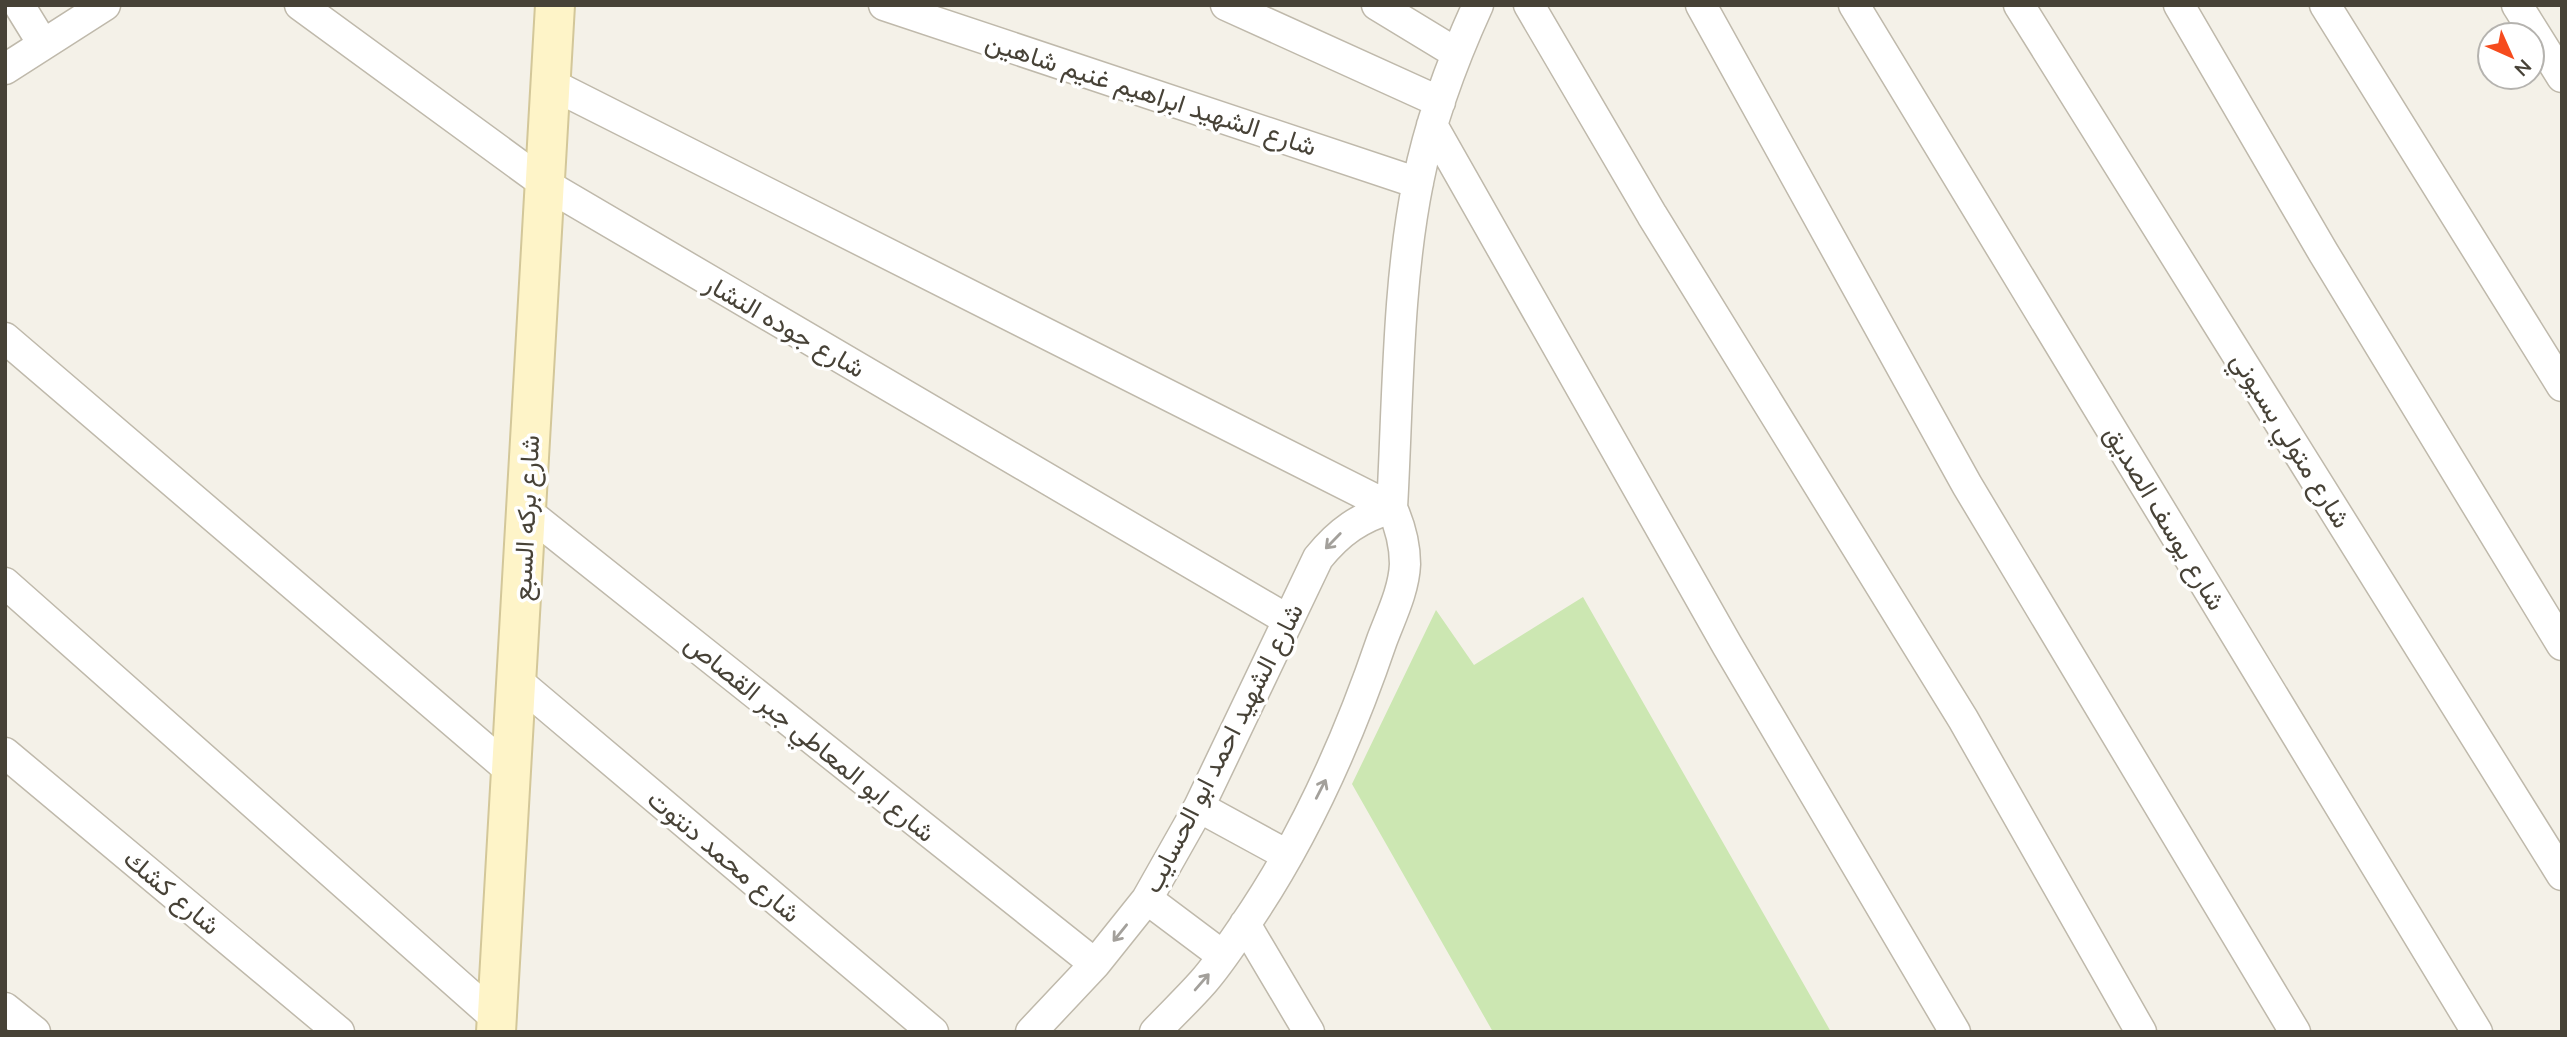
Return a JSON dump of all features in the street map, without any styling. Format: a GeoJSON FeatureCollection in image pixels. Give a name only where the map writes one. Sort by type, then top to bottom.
{"type":"FeatureCollection","features":[{"type":"Feature","properties":{"kind":"main road","name":"شارع بركه السبع"},"geometry":{"type":"LineString","coordinates":[[496,1025],[555,5]]}},
{"type":"Feature","properties":{"kind":"street"},"geometry":{"type":"LineString","coordinates":[[19,5],[43,44]]}},
{"type":"Feature","properties":{"kind":"street"},"geometry":{"type":"LineString","coordinates":[[5,69],[105,5]]}},
{"type":"Feature","properties":{"kind":"street","name":"شارع جوده النشار"},"geometry":{"type":"LineString","coordinates":[[300,5],[545,184],[1288,620]]}},
{"type":"Feature","properties":{"kind":"street","name":"شارع الشهيد ابراهيم غنيم شاهين"},"geometry":{"type":"LineString","coordinates":[[884,5],[1418,183]]}},
{"type":"Feature","properties":{"kind":"street"},"geometry":{"type":"LineString","coordinates":[[1226,5],[1436,114],[1727,645],[1955,1032]]}},
{"type":"Feature","properties":{"kind":"street"},"geometry":{"type":"LineString","coordinates":[[1377,5],[1456,53]]}},
{"type":"Feature","properties":{"kind":"street"},"geometry":{"type":"LineString","coordinates":[[1155,1032],[1204,981],[1223,956],[1287,855],[1331,770],[1365,689],[1402,585],[1404,545],[1391,508],[1406,267],[1418,183],[1436,114],[1456,53],[1478,5]]}},
{"type":"Feature","properties":{"kind":"street"},"geometry":{"type":"LineString","coordinates":[[1529,5],[1652,215],[1963,719],[2141,1032]]}},
{"type":"Feature","properties":{"kind":"street"},"geometry":{"type":"LineString","coordinates":[[1701,5],[1967,485],[2295,1032]]}},
{"type":"Feature","properties":{"kind":"street","name":"شارع يوسف الصديق"},"geometry":{"type":"LineString","coordinates":[[1854,5],[2477,1032]]}},
{"type":"Feature","properties":{"kind":"street","name":"شارع متولي بسيوني"},"geometry":{"type":"LineString","coordinates":[[2019,5],[2562,875]]}},
{"type":"Feature","properties":{"kind":"street"},"geometry":{"type":"LineString","coordinates":[[2179,5],[2323,252],[2562,645]]}},
{"type":"Feature","properties":{"kind":"street"},"geometry":{"type":"LineString","coordinates":[[2325,5],[2562,386]]}},
{"type":"Feature","properties":{"kind":"street"},"geometry":{"type":"LineString","coordinates":[[2517,5],[2562,77]]}},
{"type":"Feature","properties":{"kind":"street"},"geometry":{"type":"LineString","coordinates":[[551,84],[1391,508]]}},
{"type":"Feature","properties":{"kind":"street"},"geometry":{"type":"LineString","coordinates":[[5,338],[511,771]]}},
{"type":"Feature","properties":{"kind":"street","name":"شارع الشهيد احمد ابو الحسايب"},"geometry":{"type":"LineString","coordinates":[[1031,1032],[1095,964],[1147,899],[1199,807],[1318,558],[1332,540],[1360,520],[1391,508]]}},
{"type":"Feature","properties":{"kind":"street","name":"شارع ابو المعاطي جبر القصاص"},"geometry":{"type":"LineString","coordinates":[[526,511],[1095,964]]}},
{"type":"Feature","properties":{"kind":"street"},"geometry":{"type":"LineString","coordinates":[[5,583],[496,1025]]}},
{"type":"Feature","properties":{"kind":"street","name":"شارع محمد دنتوت"},"geometry":{"type":"LineString","coordinates":[[516,680],[933,1032]]}},
{"type":"Feature","properties":{"kind":"street","name":"شارع كشك"},"geometry":{"type":"LineString","coordinates":[[5,753],[339,1032]]}},
{"type":"Feature","properties":{"kind":"street"},"geometry":{"type":"LineString","coordinates":[[1199,807],[1287,855]]}},
{"type":"Feature","properties":{"kind":"street"},"geometry":{"type":"LineString","coordinates":[[1147,899],[1223,956]]}},
{"type":"Feature","properties":{"kind":"street"},"geometry":{"type":"LineString","coordinates":[[1245,924],[1309,1032]]}},
{"type":"Feature","properties":{"kind":"street"},"geometry":{"type":"LineString","coordinates":[[5,1008],[35,1032]]}},
{"type":"Feature","properties":{"kind":"green space"},"geometry":{"type":"Polygon","coordinates":[[[1583,597],[1831,1032],[1493,1032],[1352,784],[1436,610],[1474,665],[1583,597]]]}}]}
